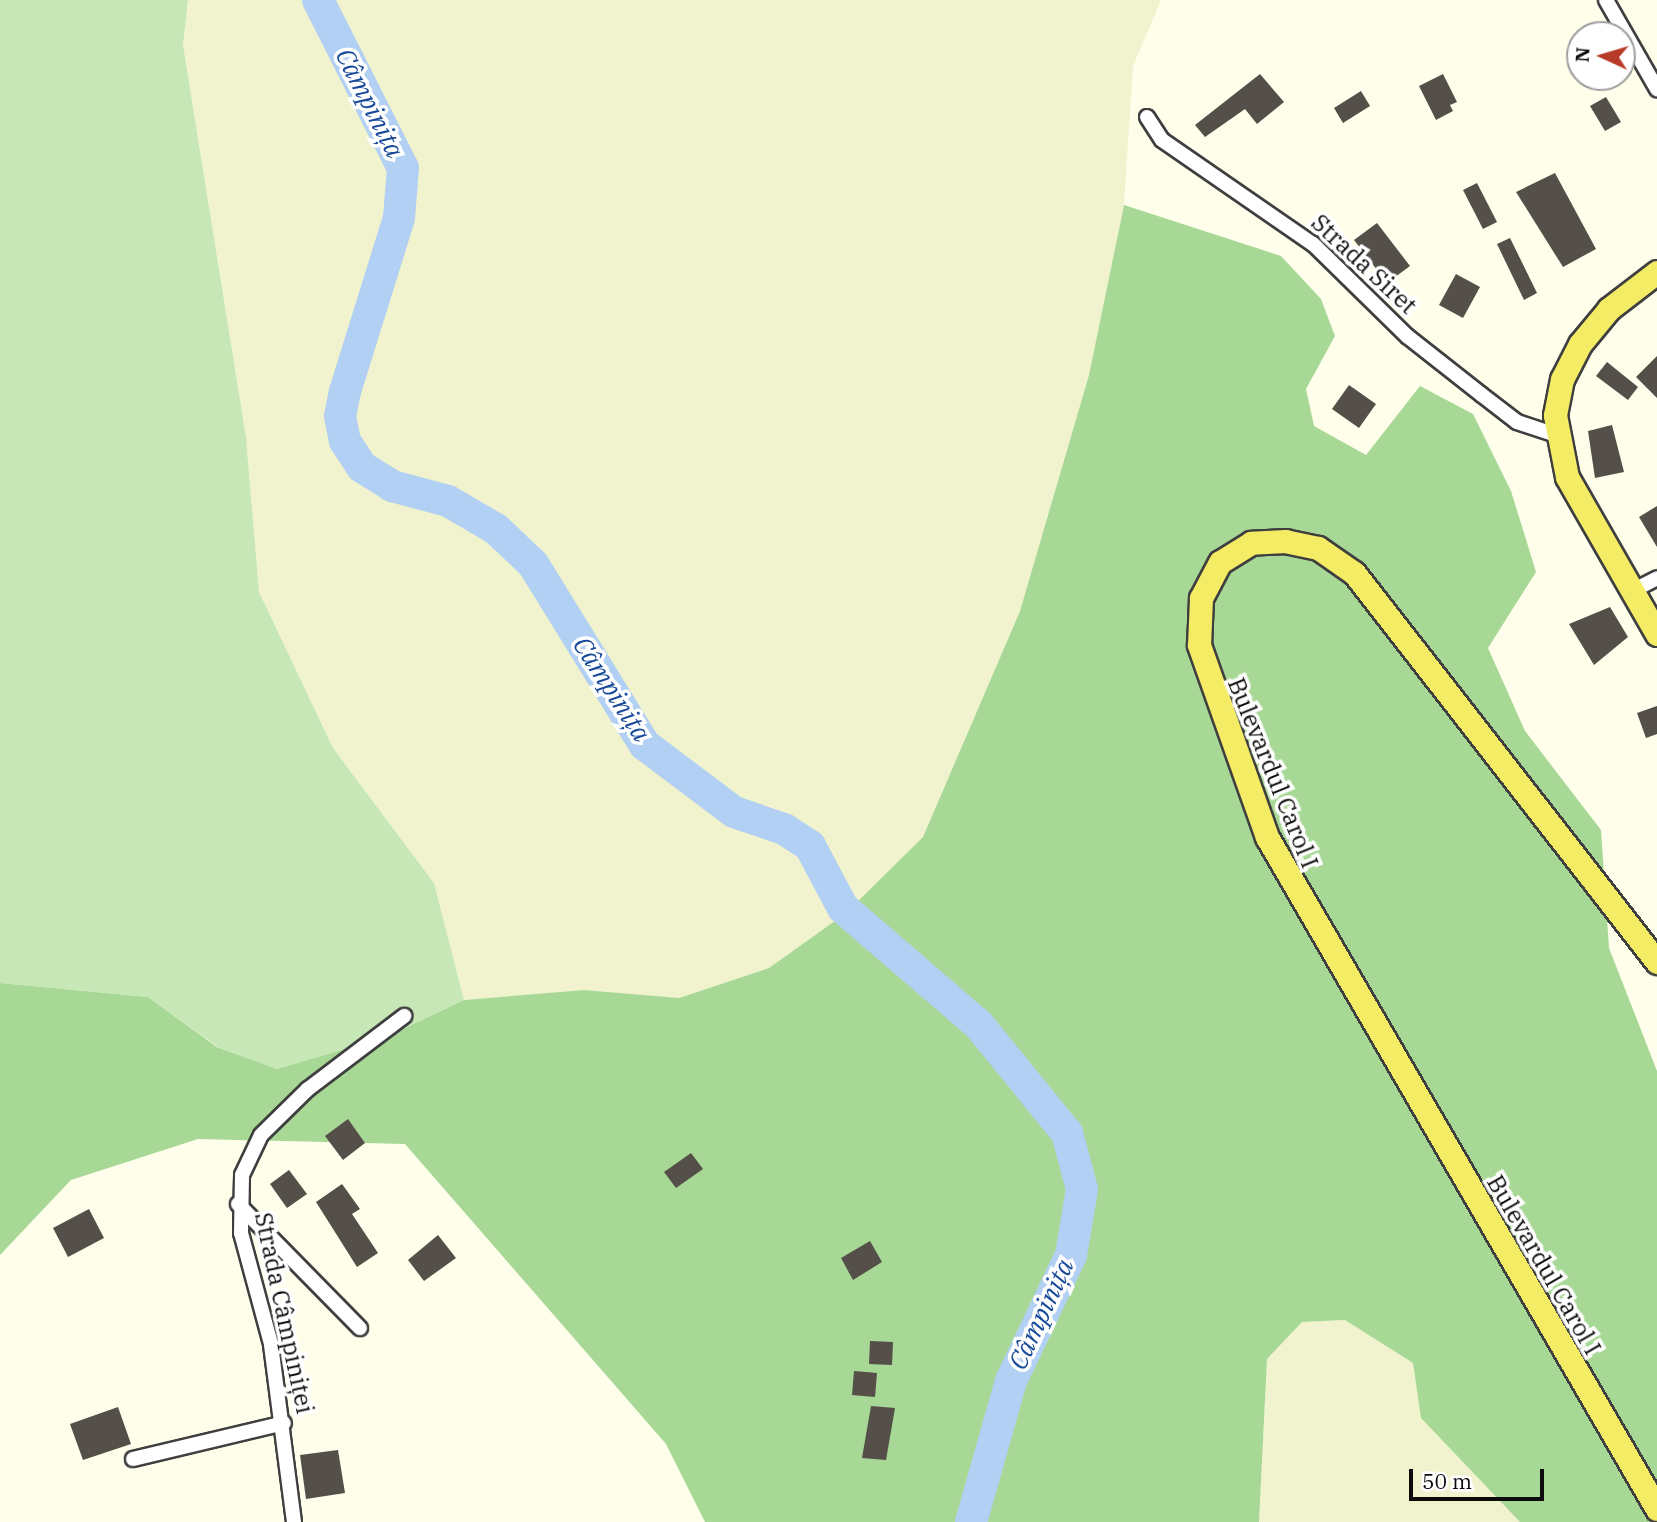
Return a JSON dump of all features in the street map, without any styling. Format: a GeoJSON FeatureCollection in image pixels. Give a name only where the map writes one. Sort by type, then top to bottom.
{"type":"FeatureCollection","features":[{"type":"Feature","properties":{"kind":"main road"},"geometry":{"type":"LineString","coordinates":[[1657,272],[1609,309],[1580,345],[1557,397],[1556,435],[1567,477],[1657,634]]}},
{"type":"Feature","properties":{"kind":"main road","name":"Bulevardul Carol I"},"geometry":{"type":"LineString","coordinates":[[1657,962],[1354,573],[1318,548],[1286,541],[1251,543],[1220,562],[1201,598],[1199,645],[1267,837],[1657,1509]]}},
{"type":"Feature","properties":{"kind":"street"},"geometry":{"type":"LineString","coordinates":[[1606,0],[1657,89]]}},
{"type":"Feature","properties":{"kind":"street","name":"Strada Siret"},"geometry":{"type":"LineString","coordinates":[[1147,117],[1162,140],[1313,244],[1407,336],[1482,395],[1517,422],[1556,435]]}},
{"type":"Feature","properties":{"kind":"street"},"geometry":{"type":"LineString","coordinates":[[1632,591],[1657,578]]}},
{"type":"Feature","properties":{"kind":"street","name":"Strada Câmpiniței"},"geometry":{"type":"LineString","coordinates":[[294,1522],[284,1423],[238,1204],[246,1162],[261,1135],[326,1073],[404,1016]]}},
{"type":"Feature","properties":{"kind":"street"},"geometry":{"type":"LineString","coordinates":[[238,1204],[360,1328]]}},
{"type":"Feature","properties":{"kind":"street"},"geometry":{"type":"LineString","coordinates":[[133,1459],[284,1423]]}},
{"type":"Feature","properties":{"kind":"green space"},"geometry":{"type":"Polygon","coordinates":[[[0,0],[188,0],[183,45],[246,437],[259,592],[333,748],[434,883],[464,1000],[388,1036],[277,1069],[218,1047],[148,997],[0,983],[0,0]]]}},
{"type":"Feature","properties":{"kind":"green space"},"geometry":{"type":"Polygon","coordinates":[[[188,0],[1161,0],[1133,66],[1124,205],[1089,375],[1020,611],[923,837],[846,913],[769,968],[679,998],[584,990],[464,1000],[434,883],[333,748],[259,592],[246,437],[183,45],[188,0]]]}},
{"type":"Feature","properties":{"kind":"green space"},"geometry":{"type":"Polygon","coordinates":[[[1124,205],[1281,256],[1321,299],[1335,336],[1306,389],[1314,426],[1366,455],[1420,386],[1473,414],[1511,491],[1536,572],[1488,648],[1525,731],[1601,830],[1609,948],[1657,1071],[1657,1522],[1520,1522],[1421,1418],[1413,1363],[1345,1320],[1302,1322],[1267,1359],[1259,1522],[705,1522],[666,1444],[405,1144],[198,1139],[71,1180],[0,1255],[0,983],[148,997],[217,1047],[277,1069],[388,1036],[464,1000],[584,990],[679,998],[769,968],[846,913],[923,837],[1020,611],[1089,375],[1124,205]]]}},
{"type":"Feature","properties":{"kind":"green space"},"geometry":{"type":"Polygon","coordinates":[[[1345,1320],[1413,1363],[1421,1418],[1520,1522],[1259,1522],[1267,1359],[1302,1322],[1345,1320]]]}},
{"type":"Feature","properties":{"kind":"building"},"geometry":{"type":"Polygon","coordinates":[[[1260,74],[1284,102],[1257,124],[1245,109],[1205,137],[1195,125],[1260,74]]]}},
{"type":"Feature","properties":{"kind":"building"},"geometry":{"type":"Polygon","coordinates":[[[1443,74],[1457,102],[1450,105],[1453,111],[1436,120],[1419,86],[1443,74]]]}},
{"type":"Feature","properties":{"kind":"building"},"geometry":{"type":"Polygon","coordinates":[[[1361,91],[1370,106],[1343,123],[1334,108],[1361,91]]]}},
{"type":"Feature","properties":{"kind":"building"},"geometry":{"type":"Polygon","coordinates":[[[1606,97],[1621,122],[1605,131],[1590,106],[1606,97]]]}},
{"type":"Feature","properties":{"kind":"building"},"geometry":{"type":"Polygon","coordinates":[[[1555,173],[1596,249],[1563,267],[1516,192],[1555,173]]]}},
{"type":"Feature","properties":{"kind":"building"},"geometry":{"type":"Polygon","coordinates":[[[1477,183],[1497,222],[1483,229],[1463,190],[1477,183]]]}},
{"type":"Feature","properties":{"kind":"building"},"geometry":{"type":"Polygon","coordinates":[[[1377,223],[1410,266],[1387,283],[1354,240],[1377,223]]]}},
{"type":"Feature","properties":{"kind":"building"},"geometry":{"type":"Polygon","coordinates":[[[1510,238],[1537,293],[1524,300],[1497,244],[1510,238]]]}},
{"type":"Feature","properties":{"kind":"building"},"geometry":{"type":"Polygon","coordinates":[[[1456,274],[1480,287],[1463,318],[1439,305],[1456,274]]]}},
{"type":"Feature","properties":{"kind":"building"},"geometry":{"type":"Polygon","coordinates":[[[1657,356],[1657,398],[1636,377],[1657,356]]]}},
{"type":"Feature","properties":{"kind":"building"},"geometry":{"type":"Polygon","coordinates":[[[1607,362],[1638,387],[1628,400],[1596,376],[1607,362]]]}},
{"type":"Feature","properties":{"kind":"building"},"geometry":{"type":"Polygon","coordinates":[[[1349,385],[1376,404],[1359,428],[1332,409],[1349,385]]]}},
{"type":"Feature","properties":{"kind":"building"},"geometry":{"type":"Polygon","coordinates":[[[1612,425],[1624,472],[1595,478],[1588,431],[1612,425]]]}},
{"type":"Feature","properties":{"kind":"building"},"geometry":{"type":"Polygon","coordinates":[[[1657,506],[1657,547],[1639,517],[1657,506]]]}},
{"type":"Feature","properties":{"kind":"building"},"geometry":{"type":"Polygon","coordinates":[[[1610,607],[1628,637],[1594,665],[1569,624],[1610,607]]]}},
{"type":"Feature","properties":{"kind":"building"},"geometry":{"type":"Polygon","coordinates":[[[1657,706],[1657,734],[1646,738],[1637,713],[1657,706]]]}},
{"type":"Feature","properties":{"kind":"building"},"geometry":{"type":"Polygon","coordinates":[[[348,1119],[365,1143],[343,1160],[325,1136],[348,1119]]]}},
{"type":"Feature","properties":{"kind":"building"},"geometry":{"type":"Polygon","coordinates":[[[691,1153],[703,1169],[676,1188],[664,1172],[691,1153]]]}},
{"type":"Feature","properties":{"kind":"building"},"geometry":{"type":"Polygon","coordinates":[[[289,1170],[307,1194],[287,1208],[270,1184],[289,1170]]]}},
{"type":"Feature","properties":{"kind":"building"},"geometry":{"type":"Polygon","coordinates":[[[342,1184],[360,1209],[352,1214],[378,1253],[357,1267],[316,1202],[342,1184]]]}},
{"type":"Feature","properties":{"kind":"building"},"geometry":{"type":"Polygon","coordinates":[[[89,1209],[104,1238],[68,1257],[53,1228],[89,1209]]]}},
{"type":"Feature","properties":{"kind":"building"},"geometry":{"type":"Polygon","coordinates":[[[438,1235],[456,1258],[424,1281],[408,1260],[438,1235]]]}},
{"type":"Feature","properties":{"kind":"building"},"geometry":{"type":"Polygon","coordinates":[[[870,1241],[882,1262],[853,1280],[841,1258],[870,1241]]]}},
{"type":"Feature","properties":{"kind":"building"},"geometry":{"type":"Polygon","coordinates":[[[870,1341],[893,1342],[892,1365],[869,1364],[870,1341]]]}},
{"type":"Feature","properties":{"kind":"building"},"geometry":{"type":"Polygon","coordinates":[[[854,1371],[877,1373],[875,1397],[852,1395],[854,1371]]]}},
{"type":"Feature","properties":{"kind":"building"},"geometry":{"type":"Polygon","coordinates":[[[871,1406],[895,1408],[886,1460],[862,1458],[871,1406]]]}},
{"type":"Feature","properties":{"kind":"building"},"geometry":{"type":"Polygon","coordinates":[[[118,1407],[131,1444],[83,1460],[70,1424],[118,1407]]]}},
{"type":"Feature","properties":{"kind":"building"},"geometry":{"type":"Polygon","coordinates":[[[338,1450],[345,1493],[306,1499],[300,1455],[338,1450]]]}},
{"type":"Feature","properties":{"kind":"waterway","name":"Câmpinița"},"geometry":{"type":"LineString","coordinates":[[318,0],[403,168],[399,218],[345,391],[340,416],[345,441],[362,467],[392,486],[448,501],[496,529],[533,564],[645,745],[734,812],[784,829],[810,846],[843,908],[978,1024],[1067,1133],[1082,1189],[1071,1255],[1011,1381],[971,1522]]}}]}
